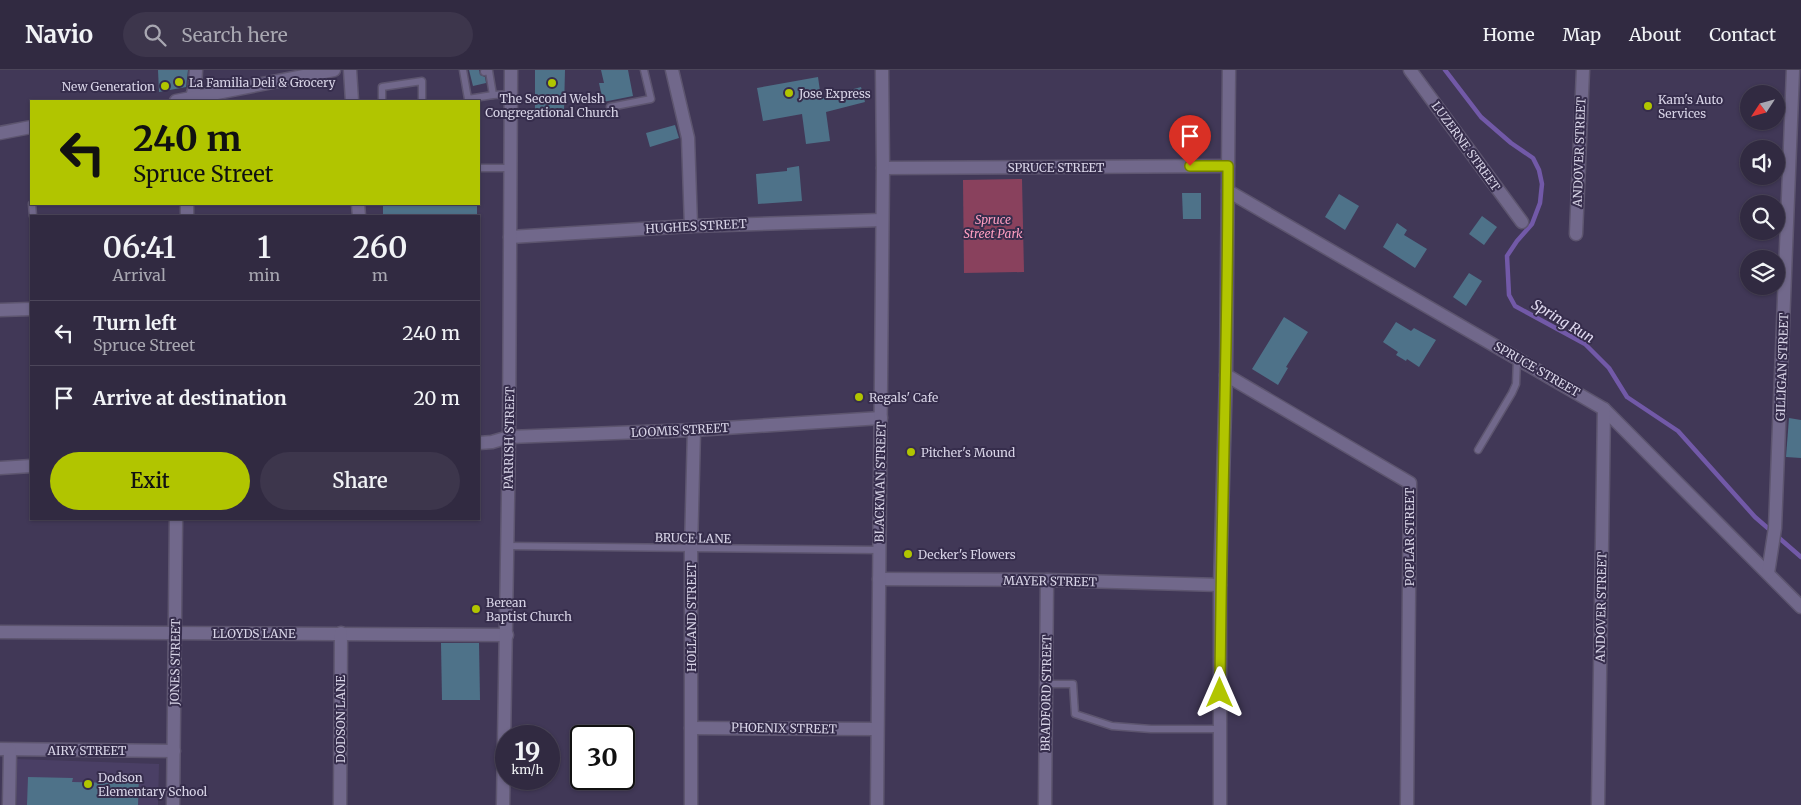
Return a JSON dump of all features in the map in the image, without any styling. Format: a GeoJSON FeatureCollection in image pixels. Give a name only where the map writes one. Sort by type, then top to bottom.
{"type":"FeatureCollection","features":[{"type":"Feature","properties":{"kind":"street"},"geometry":{"type":"LineString","coordinates":[[196,70],[195,86],[191,100],[334,70]]}},
{"type":"Feature","properties":{"kind":"street"},"geometry":{"type":"LineString","coordinates":[[350,70],[352,100]]}},
{"type":"Feature","properties":{"kind":"street","name":"PARRISH STREET"},"geometry":{"type":"LineString","coordinates":[[503,805],[507,635],[511,70]]}},
{"type":"Feature","properties":{"kind":"street"},"geometry":{"type":"LineString","coordinates":[[672,70],[688,138],[691,226]]}},
{"type":"Feature","properties":{"kind":"street","name":"BLACKMAN STREET"},"geometry":{"type":"LineString","coordinates":[[876,805],[884,168],[882,70]]}},
{"type":"Feature","properties":{"kind":"street"},"geometry":{"type":"LineString","coordinates":[[1220,805],[1220,585],[1226,375],[1229,70]]}},
{"type":"Feature","properties":{"kind":"street","name":"LUZERNE STREET"},"geometry":{"type":"LineString","coordinates":[[1410,70],[1522,222]]}},
{"type":"Feature","properties":{"kind":"street","name":"ANDOVER STREET"},"geometry":{"type":"LineString","coordinates":[[1576,234],[1583,70]]}},
{"type":"Feature","properties":{"kind":"street","name":"GILLIGAN STREET"},"geometry":{"type":"LineString","coordinates":[[1768,573],[1775,528],[1793,70]]}},
{"type":"Feature","properties":{"kind":"street"},"geometry":{"type":"LineString","coordinates":[[0,133],[30,127]]}},
{"type":"Feature","properties":{"kind":"street","name":"SPRUCE STREET"},"geometry":{"type":"LineString","coordinates":[[884,168],[1228,166]]}},
{"type":"Feature","properties":{"kind":"street","name":"SPRUCE STREET"},"geometry":{"type":"LineString","coordinates":[[1228,191],[1604,409],[1801,607]]}},
{"type":"Feature","properties":{"kind":"street","name":"HUGHES STREET"},"geometry":{"type":"LineString","coordinates":[[510,237],[691,226],[882,220]]}},
{"type":"Feature","properties":{"kind":"street"},"geometry":{"type":"LineString","coordinates":[[0,310],[30,309]]}},
{"type":"Feature","properties":{"kind":"street","name":"POPLAR STREET"},"geometry":{"type":"LineString","coordinates":[[1226,375],[1410,482],[1407,805]]}},
{"type":"Feature","properties":{"kind":"street","name":"ANDOVER STREET"},"geometry":{"type":"LineString","coordinates":[[1598,805],[1604,409]]}},
{"type":"Feature","properties":{"kind":"street","name":"LOOMIS STREET"},"geometry":{"type":"LineString","coordinates":[[480,442],[492,442],[509,437],[694,430],[881,418]]}},
{"type":"Feature","properties":{"kind":"street","name":"HOLLAND STREET"},"geometry":{"type":"LineString","coordinates":[[691,805],[691,549],[694,430]]}},
{"type":"Feature","properties":{"kind":"street"},"geometry":{"type":"LineString","coordinates":[[0,468],[30,466]]}},
{"type":"Feature","properties":{"kind":"street","name":"JONES STREET"},"geometry":{"type":"LineString","coordinates":[[173,805],[176,520]]}},
{"type":"Feature","properties":{"kind":"street","name":"MAYER STREET"},"geometry":{"type":"LineString","coordinates":[[879,579],[1047,580],[1220,585]]}},
{"type":"Feature","properties":{"kind":"street","name":"BRADFORD STREET"},"geometry":{"type":"LineString","coordinates":[[1045,805],[1047,580]]}},
{"type":"Feature","properties":{"kind":"street","name":"LLOYDS LANE"},"geometry":{"type":"LineString","coordinates":[[0,632],[507,635]]}},
{"type":"Feature","properties":{"kind":"street","name":"DODSON LANE"},"geometry":{"type":"LineString","coordinates":[[340,805],[341,633]]}},
{"type":"Feature","properties":{"kind":"street","name":"PHOENIX STREET"},"geometry":{"type":"LineString","coordinates":[[691,728],[877,729]]}},
{"type":"Feature","properties":{"kind":"street"},"geometry":{"type":"LineString","coordinates":[[5,750],[9,805]]}},
{"type":"Feature","properties":{"kind":"street","name":"AIRY STREET"},"geometry":{"type":"LineString","coordinates":[[5,750],[174,750]]}},
{"type":"Feature","properties":{"kind":"lane"},"geometry":{"type":"LineString","coordinates":[[610,107],[651,99],[644,70]]}},
{"type":"Feature","properties":{"kind":"lane"},"geometry":{"type":"LineString","coordinates":[[484,72],[489,71],[493,95]]}},
{"type":"Feature","properties":{"kind":"lane"},"geometry":{"type":"LineString","coordinates":[[466,74],[468,99],[511,94]]}},
{"type":"Feature","properties":{"kind":"lane"},"geometry":{"type":"LineString","coordinates":[[382,100],[382,87],[422,81],[422,100]]}},
{"type":"Feature","properties":{"kind":"lane"},"geometry":{"type":"LineString","coordinates":[[480,168],[510,168]]}},
{"type":"Feature","properties":{"kind":"lane"},"geometry":{"type":"LineString","coordinates":[[1478,450],[1516,384],[1517,357]]}},
{"type":"Feature","properties":{"kind":"lane","name":"BRUCE LANE"},"geometry":{"type":"LineString","coordinates":[[507,546],[879,550]]}},
{"type":"Feature","properties":{"kind":"lane"},"geometry":{"type":"LineString","coordinates":[[1046,684],[1073,684],[1075,714],[1112,726],[1220,729]]}},
{"type":"Feature","properties":{"kind":"shaded area","name":"Dodson Elementary School"},"geometry":{"type":"Polygon","coordinates":[[[16,759],[159,764],[158,805],[17,805],[16,759]]]}},
{"type":"Feature","properties":{"kind":"green space","name":"Spruce Street Park"},"geometry":{"type":"Polygon","coordinates":[[[1022,179],[1024,272],[964,273],[963,180],[1022,179]]]}},
{"type":"Feature","properties":{"kind":"building"},"geometry":{"type":"Polygon","coordinates":[[[158,70],[188,70],[186,87],[159,92],[158,70]]]}},
{"type":"Feature","properties":{"kind":"building"},"geometry":{"type":"Polygon","coordinates":[[[469,70],[479,70],[480,75],[485,77],[486,83],[473,86],[469,70]]]}},
{"type":"Feature","properties":{"kind":"building"},"geometry":{"type":"Polygon","coordinates":[[[535,70],[565,70],[564,110],[535,109],[535,70]]]}},
{"type":"Feature","properties":{"kind":"building"},"geometry":{"type":"Polygon","coordinates":[[[601,70],[628,70],[633,96],[603,102],[599,83],[604,83],[601,70]]]}},
{"type":"Feature","properties":{"kind":"building"},"geometry":{"type":"Polygon","coordinates":[[[818,77],[821,98],[861,87],[865,102],[826,112],[830,141],[806,144],[802,114],[763,121],[757,88],[818,77]]]}},
{"type":"Feature","properties":{"kind":"building"},"geometry":{"type":"Polygon","coordinates":[[[675,125],[679,138],[650,147],[646,133],[675,125]]]}},
{"type":"Feature","properties":{"kind":"building"},"geometry":{"type":"Polygon","coordinates":[[[799,166],[802,201],[758,204],[756,174],[787,171],[787,168],[799,166]]]}},
{"type":"Feature","properties":{"kind":"building"},"geometry":{"type":"Polygon","coordinates":[[[1182,193],[1201,193],[1201,219],[1183,219],[1182,193]]]}},
{"type":"Feature","properties":{"kind":"building"},"geometry":{"type":"Polygon","coordinates":[[[1339,194],[1359,206],[1345,230],[1325,217],[1339,194]]]}},
{"type":"Feature","properties":{"kind":"building"},"geometry":{"type":"Polygon","coordinates":[[[383,205],[477,205],[477,215],[383,215],[383,205]]]}},
{"type":"Feature","properties":{"kind":"building"},"geometry":{"type":"Polygon","coordinates":[[[1482,216],[1497,227],[1484,245],[1469,234],[1482,216]]]}},
{"type":"Feature","properties":{"kind":"building"},"geometry":{"type":"Polygon","coordinates":[[[1397,223],[1407,230],[1404,235],[1427,249],[1415,268],[1383,247],[1397,223]]]}},
{"type":"Feature","properties":{"kind":"building"},"geometry":{"type":"Polygon","coordinates":[[[1469,273],[1482,281],[1466,306],[1453,297],[1469,273]]]}},
{"type":"Feature","properties":{"kind":"building"},"geometry":{"type":"Polygon","coordinates":[[[1284,317],[1308,332],[1286,367],[1288,368],[1278,385],[1252,369],[1284,317]]]}},
{"type":"Feature","properties":{"kind":"building"},"geometry":{"type":"Polygon","coordinates":[[[1396,322],[1411,331],[1414,328],[1436,340],[1419,367],[1407,359],[1406,361],[1396,355],[1398,352],[1383,342],[1396,322]]]}},
{"type":"Feature","properties":{"kind":"building"},"geometry":{"type":"Polygon","coordinates":[[[1789,418],[1801,420],[1801,458],[1786,457],[1789,418]]]}},
{"type":"Feature","properties":{"kind":"building"},"geometry":{"type":"Polygon","coordinates":[[[441,643],[479,643],[480,700],[442,700],[441,643]]]}},
{"type":"Feature","properties":{"kind":"building"},"geometry":{"type":"Polygon","coordinates":[[[121,776],[139,776],[138,805],[27,805],[28,777],[73,778],[72,782],[121,783],[121,776]]]}},
{"type":"Feature","properties":{"kind":"waterway","name":"Spring Run"},"geometry":{"type":"LineString","coordinates":[[1445,70],[1481,117],[1511,143],[1533,158],[1539,170],[1542,184],[1540,203],[1532,224],[1507,256],[1509,295],[1515,306],[1585,344],[1609,368],[1627,397],[1678,431],[1755,517],[1801,557]]}},
{"type":"Feature","properties":{"kind":"place","name":"La Familia Deli & Grocery"},"geometry":{"type":"Point","coordinates":[179,82]}},
{"type":"Feature","properties":{"kind":"place","name":"The Second Welsh Congregational Church"},"geometry":{"type":"Point","coordinates":[552,83]}},
{"type":"Feature","properties":{"kind":"place","name":"New Generation"},"geometry":{"type":"Point","coordinates":[165,86]}},
{"type":"Feature","properties":{"kind":"place","name":"Jose Express"},"geometry":{"type":"Point","coordinates":[789,93]}},
{"type":"Feature","properties":{"kind":"place","name":"Kam's Auto Services"},"geometry":{"type":"Point","coordinates":[1648,106]}},
{"type":"Feature","properties":{"kind":"place","name":"Regals' Cafe"},"geometry":{"type":"Point","coordinates":[859,397]}},
{"type":"Feature","properties":{"kind":"place","name":"Pitcher's Mound"},"geometry":{"type":"Point","coordinates":[911,452]}},
{"type":"Feature","properties":{"kind":"place","name":"Decker's Flowers"},"geometry":{"type":"Point","coordinates":[908,554]}},
{"type":"Feature","properties":{"kind":"place","name":"Berean Baptist Church"},"geometry":{"type":"Point","coordinates":[476,609]}},
{"type":"Feature","properties":{"kind":"place","name":"Dodson Elementary School"},"geometry":{"type":"Point","coordinates":[88,784]}},
{"type":"Feature","properties":{"kind":"route"},"geometry":{"type":"LineString","coordinates":[[1190,166],[1228,166],[1226,375],[1220,585],[1220,693]]}}]}
